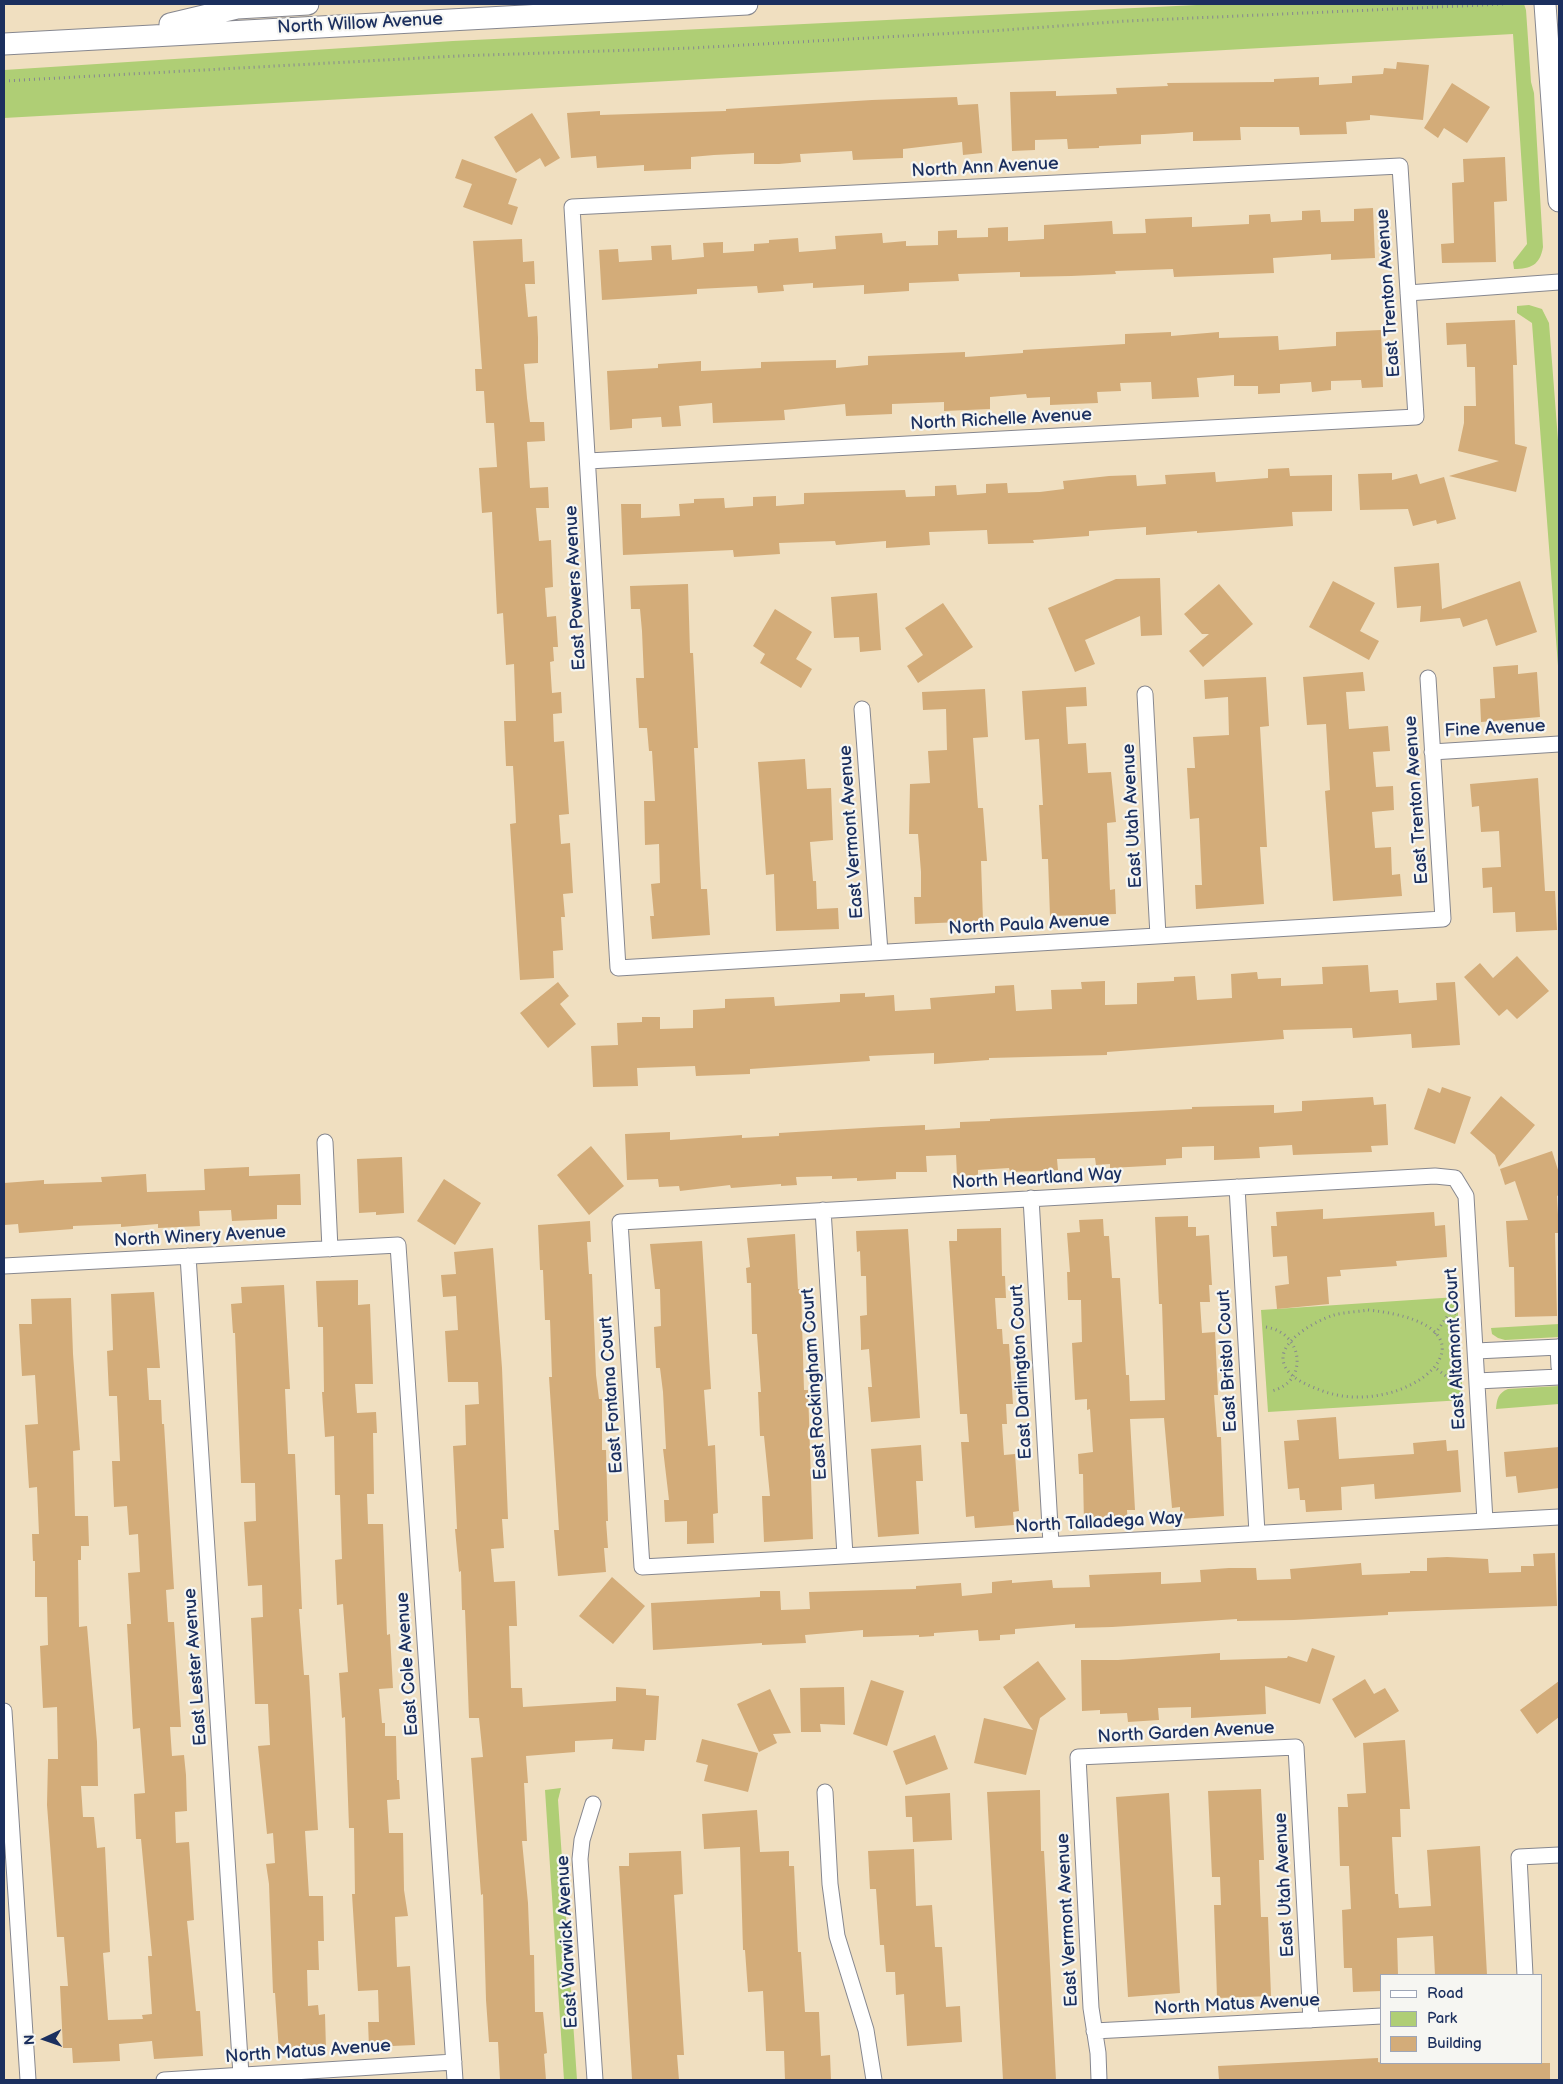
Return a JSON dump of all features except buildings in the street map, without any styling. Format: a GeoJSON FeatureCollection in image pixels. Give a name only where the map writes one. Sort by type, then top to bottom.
{"type":"FeatureCollection","features":[{"type":"Feature","properties":{"kind":"main road"},"geometry":{"type":"LineString","coordinates":[[122,37],[237,8],[308,4]]}},
{"type":"Feature","properties":{"kind":"main road","name":"North Willow Avenue"},"geometry":{"type":"LineString","coordinates":[[4,44],[747,4]]}},
{"type":"Feature","properties":{"kind":"main road"},"geometry":{"type":"LineString","coordinates":[[1545,4],[1559,201]]}},
{"type":"Feature","properties":{"kind":"street","name":"North Ann Avenue"},"geometry":{"type":"LineString","coordinates":[[572,207],[1400,166]]}},
{"type":"Feature","properties":{"kind":"street","name":"East Trenton Avenue"},"geometry":{"type":"LineString","coordinates":[[1400,166],[1416,418]]}},
{"type":"Feature","properties":{"kind":"street","name":"East Powers Avenue"},"geometry":{"type":"LineString","coordinates":[[572,207],[618,968]]}},
{"type":"Feature","properties":{"kind":"street"},"geometry":{"type":"LineString","coordinates":[[1408,293],[1559,282]]}},
{"type":"Feature","properties":{"kind":"street","name":"North Richelle Avenue"},"geometry":{"type":"LineString","coordinates":[[588,461],[1416,418]]}},
{"type":"Feature","properties":{"kind":"street","name":"East Trenton Avenue"},"geometry":{"type":"LineString","coordinates":[[1428,678],[1443,919]]}},
{"type":"Feature","properties":{"kind":"street","name":"East Utah Avenue"},"geometry":{"type":"LineString","coordinates":[[1145,694],[1158,936]]}},
{"type":"Feature","properties":{"kind":"street","name":"East Vermont Avenue"},"geometry":{"type":"LineString","coordinates":[[862,709],[880,952]]}},
{"type":"Feature","properties":{"kind":"street","name":"Fine Avenue"},"geometry":{"type":"LineString","coordinates":[[1432,752],[1559,744]]}},
{"type":"Feature","properties":{"kind":"street","name":"North Paula Avenue"},"geometry":{"type":"LineString","coordinates":[[618,968],[1443,919]]}},
{"type":"Feature","properties":{"kind":"street"},"geometry":{"type":"LineString","coordinates":[[325,1142],[330,1249]]}},
{"type":"Feature","properties":{"kind":"street","name":"North Heartland Way"},"geometry":{"type":"LineString","coordinates":[[620,1222],[1237,1186],[1435,1176],[1455,1178]]}},
{"type":"Feature","properties":{"kind":"street","name":"East Altamont Court"},"geometry":{"type":"LineString","coordinates":[[1455,1178],[1466,1196],[1485,1521]]}},
{"type":"Feature","properties":{"kind":"street","name":"East Bristol Court"},"geometry":{"type":"LineString","coordinates":[[1237,1186],[1257,1533]]}},
{"type":"Feature","properties":{"kind":"street","name":"East Darlington Court"},"geometry":{"type":"LineString","coordinates":[[1031,1198],[1051,1544]]}},
{"type":"Feature","properties":{"kind":"street","name":"East Rockingham Court"},"geometry":{"type":"LineString","coordinates":[[823,1210],[845,1556]]}},
{"type":"Feature","properties":{"kind":"street","name":"East Fontana Court"},"geometry":{"type":"LineString","coordinates":[[620,1222],[642,1567]]}},
{"type":"Feature","properties":{"kind":"street","name":"North Winery Avenue"},"geometry":{"type":"LineString","coordinates":[[4,1266],[398,1245]]}},
{"type":"Feature","properties":{"kind":"street","name":"East Cole Avenue"},"geometry":{"type":"LineString","coordinates":[[398,1245],[455,2080]]}},
{"type":"Feature","properties":{"kind":"street","name":"East Lester Avenue"},"geometry":{"type":"LineString","coordinates":[[188,1256],[241,2076]]}},
{"type":"Feature","properties":{"kind":"street"},"geometry":{"type":"LineString","coordinates":[[1476,1351],[1559,1347],[1559,1367]]}},
{"type":"Feature","properties":{"kind":"street"},"geometry":{"type":"LineString","coordinates":[[1477,1382],[1559,1377]]}},
{"type":"Feature","properties":{"kind":"street","name":"North Talladega Way"},"geometry":{"type":"LineString","coordinates":[[642,1567],[1559,1517]]}},
{"type":"Feature","properties":{"kind":"street"},"geometry":{"type":"LineString","coordinates":[[4,1712],[28,2080]]}},
{"type":"Feature","properties":{"kind":"street","name":"East Utah Avenue"},"geometry":{"type":"LineString","coordinates":[[1296,1747],[1311,2020]]}},
{"type":"Feature","properties":{"kind":"street","name":"North Garden Avenue"},"geometry":{"type":"LineString","coordinates":[[1078,1757],[1296,1747]]}},
{"type":"Feature","properties":{"kind":"street","name":"East Vermont Avenue"},"geometry":{"type":"LineString","coordinates":[[1078,1757],[1090,1999],[1100,2080]]}},
{"type":"Feature","properties":{"kind":"street"},"geometry":{"type":"LineString","coordinates":[[825,1792],[830,1884],[837,1936],[866,2030],[874,2080]]}},
{"type":"Feature","properties":{"kind":"street","name":"East Warwick Avenue"},"geometry":{"type":"LineString","coordinates":[[593,1804],[582,1840],[580,1859],[595,2080]]}},
{"type":"Feature","properties":{"kind":"street"},"geometry":{"type":"LineString","coordinates":[[1525,1974],[1519,1857],[1559,1854]]}},
{"type":"Feature","properties":{"kind":"street","name":"North Matus Avenue"},"geometry":{"type":"LineString","coordinates":[[1094,2030],[1380,2016]]}},
{"type":"Feature","properties":{"kind":"street","name":"North Matus Avenue"},"geometry":{"type":"LineString","coordinates":[[164,2080],[454,2062]]}},
{"type":"Feature","properties":{"kind":"path"},"geometry":{"type":"LineString","coordinates":[[4,82],[457,56],[702,47],[991,31],[1136,20],[1505,4]]}},
{"type":"Feature","properties":{"kind":"path"},"geometry":{"type":"LineString","coordinates":[[1368,1310],[1412,1318],[1427,1325],[1435,1334],[1441,1340],[1442,1350],[1441,1358],[1431,1373],[1412,1386],[1389,1393],[1364,1397],[1342,1396],[1307,1385],[1292,1375],[1284,1365],[1284,1351],[1301,1331],[1316,1322],[1334,1315],[1368,1310]]}},
{"type":"Feature","properties":{"kind":"path"},"geometry":{"type":"LineString","coordinates":[[1435,1334],[1449,1314],[1458,1313]]}},
{"type":"Feature","properties":{"kind":"path"},"geometry":{"type":"LineString","coordinates":[[1266,1327],[1275,1329],[1292,1342],[1297,1350],[1296,1371],[1285,1384],[1271,1391]]}},
{"type":"Feature","properties":{"kind":"path"},"geometry":{"type":"LineString","coordinates":[[1438,1369],[1451,1380],[1462,1380]]}},
{"type":"Feature","properties":{"kind":"green space"},"geometry":{"type":"Polygon","coordinates":[[[1217,4],[1524,4],[1531,82],[1534,93],[1543,247],[1537,262],[1530,267],[1514,269],[1513,262],[1527,244],[1513,34],[4,118],[4,70],[453,41],[1217,4]]]}},
{"type":"Feature","properties":{"kind":"green space"},"geometry":{"type":"Polygon","coordinates":[[[1529,305],[1542,309],[1549,323],[1559,453],[1559,679],[1532,323],[1517,313],[1517,306],[1529,305]]]}},
{"type":"Feature","properties":{"kind":"green space"},"geometry":{"type":"Polygon","coordinates":[[[1457,1297],[1463,1400],[1268,1412],[1261,1310],[1457,1297]]]}},
{"type":"Feature","properties":{"kind":"green space"},"geometry":{"type":"Polygon","coordinates":[[[1559,1324],[1559,1337],[1505,1340],[1492,1334],[1491,1328],[1559,1324]]]}},
{"type":"Feature","properties":{"kind":"green space"},"geometry":{"type":"Polygon","coordinates":[[[1559,1386],[1559,1404],[1496,1409],[1502,1392],[1508,1389],[1559,1386]]]}},
{"type":"Feature","properties":{"kind":"green space"},"geometry":{"type":"Polygon","coordinates":[[[561,1788],[558,1800],[577,2080],[564,2080],[545,1790],[561,1788]]]}}]}
